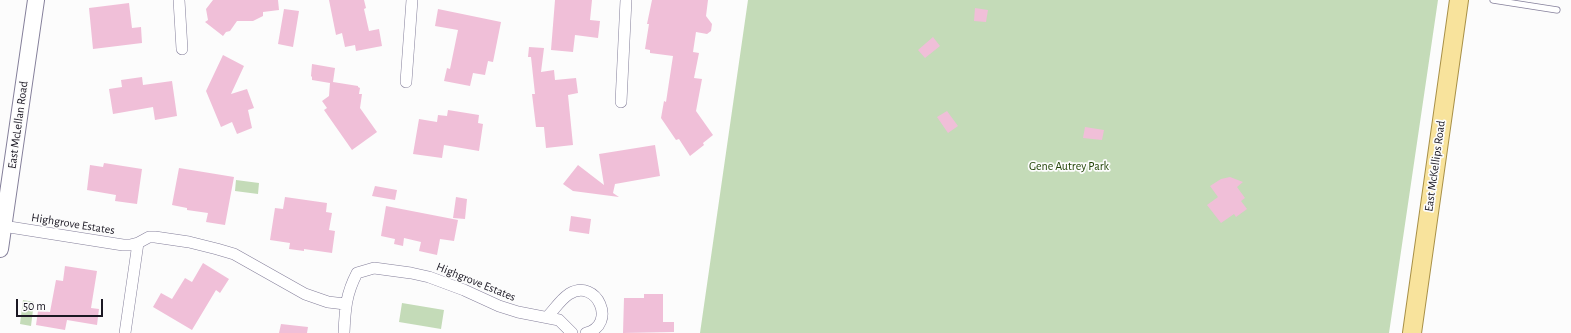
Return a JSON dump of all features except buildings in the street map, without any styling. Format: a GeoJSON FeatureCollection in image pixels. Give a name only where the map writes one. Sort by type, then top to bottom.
{"type":"FeatureCollection","features":[{"type":"Feature","properties":{"kind":"main road","name":"East McKellips Road"},"geometry":{"type":"LineString","coordinates":[[1412,333],[1459,0]]}},
{"type":"Feature","properties":{"kind":"street","name":"East McLellan Road"},"geometry":{"type":"LineString","coordinates":[[0,249],[36,0]]}},
{"type":"Feature","properties":{"kind":"street"},"geometry":{"type":"LineString","coordinates":[[180,0],[182,49]]}},
{"type":"Feature","properties":{"kind":"street"},"geometry":{"type":"LineString","coordinates":[[406,82],[412,0]]}},
{"type":"Feature","properties":{"kind":"street"},"geometry":{"type":"LineString","coordinates":[[621,102],[626,0]]}},
{"type":"Feature","properties":{"kind":"street","name":"Highgrove Estates"},"geometry":{"type":"LineString","coordinates":[[2,229],[130,245],[138,243],[149,237],[189,242],[234,254],[305,294],[328,302],[345,304]]}},
{"type":"Feature","properties":{"kind":"street"},"geometry":{"type":"LineString","coordinates":[[125,333],[138,243]]}},
{"type":"Feature","properties":{"kind":"street","name":"Highgrove Estates"},"geometry":{"type":"LineString","coordinates":[[344,333],[345,304],[349,290],[357,273],[374,268],[429,277],[464,290],[499,306],[523,314],[559,320],[572,333]]}},
{"type":"Feature","properties":{"kind":"street"},"geometry":{"type":"LineString","coordinates":[[548,317],[569,294],[579,290],[588,292],[595,297],[602,306],[602,318],[598,326],[586,333]]}},
{"type":"Feature","properties":{"kind":"lane"},"geometry":{"type":"LineString","coordinates":[[1493,0],[1557,10]]}},
{"type":"Feature","properties":{"kind":"green space","name":"Gene Autrey Park"},"geometry":{"type":"Polygon","coordinates":[[[748,0],[1438,0],[1389,333],[700,333],[748,0]]]}},
{"type":"Feature","properties":{"kind":"green space"},"geometry":{"type":"Polygon","coordinates":[[[236,180],[259,183],[258,194],[235,191],[236,180]]]}},
{"type":"Feature","properties":{"kind":"green space"},"geometry":{"type":"Polygon","coordinates":[[[23,300],[34,302],[31,326],[20,324],[23,300]]]}},
{"type":"Feature","properties":{"kind":"green space"},"geometry":{"type":"Polygon","coordinates":[[[402,303],[444,310],[441,329],[399,322],[402,303]]]}}]}
